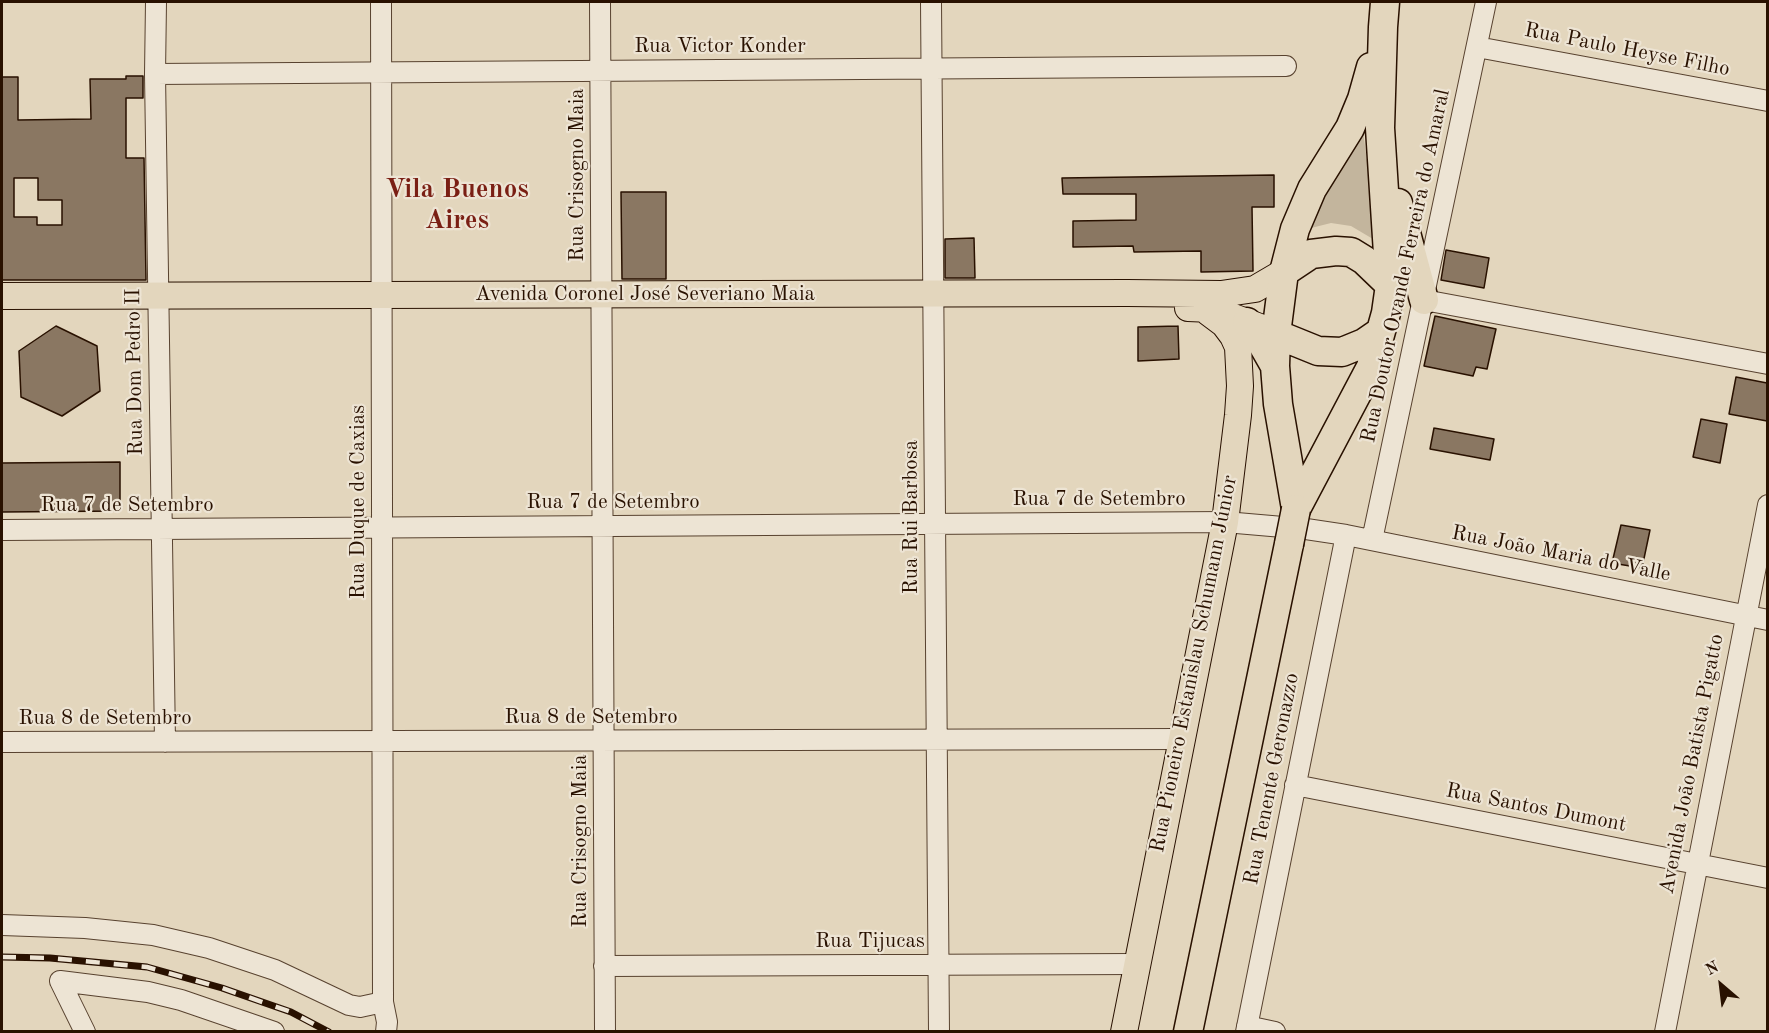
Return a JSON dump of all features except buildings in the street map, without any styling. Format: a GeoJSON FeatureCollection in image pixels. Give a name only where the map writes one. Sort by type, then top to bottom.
{"type":"FeatureCollection","features":[{"type":"Feature","properties":{"kind":"highway"},"geometry":{"type":"LineString","coordinates":[[1188,1032],[1296,509],[1371,367],[1386,313],[1390,285],[1380,128],[1384,14]]}},
{"type":"Feature","properties":{"kind":"highway"},"geometry":{"type":"LineString","coordinates":[[1296,509],[1278,404],[1275,366],[1276,334],[1284,272],[1295,229],[1312,189],[1350,128],[1362,99],[1384,14]]}},
{"type":"Feature","properties":{"kind":"highway"},"geometry":{"type":"LineString","coordinates":[[1380,128],[1424,300]]}},
{"type":"Feature","properties":{"kind":"highway"},"geometry":{"type":"LineString","coordinates":[[1284,272],[1311,254],[1351,252],[1364,260],[1390,285]]}},
{"type":"Feature","properties":{"kind":"highway"},"geometry":{"type":"LineString","coordinates":[[1247,322],[1275,366]]}},
{"type":"Feature","properties":{"kind":"highway"},"geometry":{"type":"LineString","coordinates":[[1276,334],[1318,351],[1342,352],[1364,343],[1380,332]]}},
{"type":"Feature","properties":{"kind":"main road","name":"Avenida Coronel José Severiano Maia"},"geometry":{"type":"LineString","coordinates":[[2,313],[158,304],[933,301],[1221,294],[1255,289],[1284,272]]}},
{"type":"Feature","properties":{"kind":"main road","name":"Avenida Coronel José Severiano Maia"},"geometry":{"type":"LineString","coordinates":[[2,296],[158,304]]}},
{"type":"Feature","properties":{"kind":"main road","name":"Avenida Coronel José Severiano Maia"},"geometry":{"type":"LineString","coordinates":[[933,301],[1204,308],[1276,334]]}},
{"type":"Feature","properties":{"kind":"main road","name":"Rua Pioneiro Estanislau Schumann Júnior"},"geometry":{"type":"LineString","coordinates":[[1124,1032],[1225,522],[1238,415],[1240,363],[1238,347],[1224,324],[1204,308]]}},
{"type":"Feature","properties":{"kind":"street","name":"Rua Dom Pedro II"},"geometry":{"type":"LineString","coordinates":[[156,2],[155,74],[165,742]]}},
{"type":"Feature","properties":{"kind":"street","name":"Rua Duque de Caxias"},"geometry":{"type":"LineString","coordinates":[[381,2],[383,1002],[387,1022],[386,1032]]}},
{"type":"Feature","properties":{"kind":"street","name":"Rua Crisogno Maia"},"geometry":{"type":"LineString","coordinates":[[600,2],[605,1032]]}},
{"type":"Feature","properties":{"kind":"street","name":"Rua Rui Barbosa"},"geometry":{"type":"LineString","coordinates":[[931,2],[939,1032]]}},
{"type":"Feature","properties":{"kind":"street","name":"Rua Doutor Ovande Ferreira do Amaral"},"geometry":{"type":"LineString","coordinates":[[1372,540],[1486,2]]}},
{"type":"Feature","properties":{"kind":"street","name":"Rua Paulo Heyse Filho"},"geometry":{"type":"LineString","coordinates":[[1477,46],[1767,101]]}},
{"type":"Feature","properties":{"kind":"street","name":"Rua Victor Konder"},"geometry":{"type":"LineString","coordinates":[[155,74],[1286,66]]}},
{"type":"Feature","properties":{"kind":"street"},"geometry":{"type":"LineString","coordinates":[[1424,300],[1767,364]]}},
{"type":"Feature","properties":{"kind":"street","name":"Avenida João Batista Pigatto"},"geometry":{"type":"LineString","coordinates":[[1665,1032],[1767,505]]}},
{"type":"Feature","properties":{"kind":"street","name":"Rua 7 de Setembro"},"geometry":{"type":"LineString","coordinates":[[2,530],[1225,522],[1346,535]]}},
{"type":"Feature","properties":{"kind":"street","name":"Rua João Maria do Valle"},"geometry":{"type":"LineString","coordinates":[[1346,535],[1767,620]]}},
{"type":"Feature","properties":{"kind":"street","name":"Rua Tenente Geronazzo"},"geometry":{"type":"LineString","coordinates":[[1246,1029],[1346,535]]}},
{"type":"Feature","properties":{"kind":"street","name":"Rua 8 de Setembro"},"geometry":{"type":"LineString","coordinates":[[2,742],[1181,739]]}},
{"type":"Feature","properties":{"kind":"street","name":"Rua Santos Dumont"},"geometry":{"type":"LineString","coordinates":[[1295,785],[1767,878]]}},
{"type":"Feature","properties":{"kind":"street"},"geometry":{"type":"LineString","coordinates":[[2,926],[85,928],[153,935],[219,951],[275,970],[349,1005],[360,1007],[383,1002]]}},
{"type":"Feature","properties":{"kind":"street","name":"Rua Tijucas"},"geometry":{"type":"LineString","coordinates":[[604,966],[1136,964]]}},
{"type":"Feature","properties":{"kind":"street"},"geometry":{"type":"LineString","coordinates":[[85,1032],[60,981],[148,992],[181,1000],[274,1032]]}},
{"type":"Feature","properties":{"kind":"street"},"geometry":{"type":"LineString","coordinates":[[1246,1029],[1275,1032]]}},
{"type":"Feature","properties":{"kind":"shaded area"},"geometry":{"type":"Polygon","coordinates":[[[1362,124],[1378,242],[1351,226],[1331,223],[1307,229],[1362,124]]]}},
{"type":"Feature","properties":{"kind":"railway"},"geometry":{"type":"LineString","coordinates":[[2,957],[50,958],[147,967],[222,988],[291,1012],[329,1032]]}},
{"type":"Feature","properties":{"kind":"district","name":"Vila Buenos Aires"},"geometry":{"type":"Point","coordinates":[457,206]}}]}
